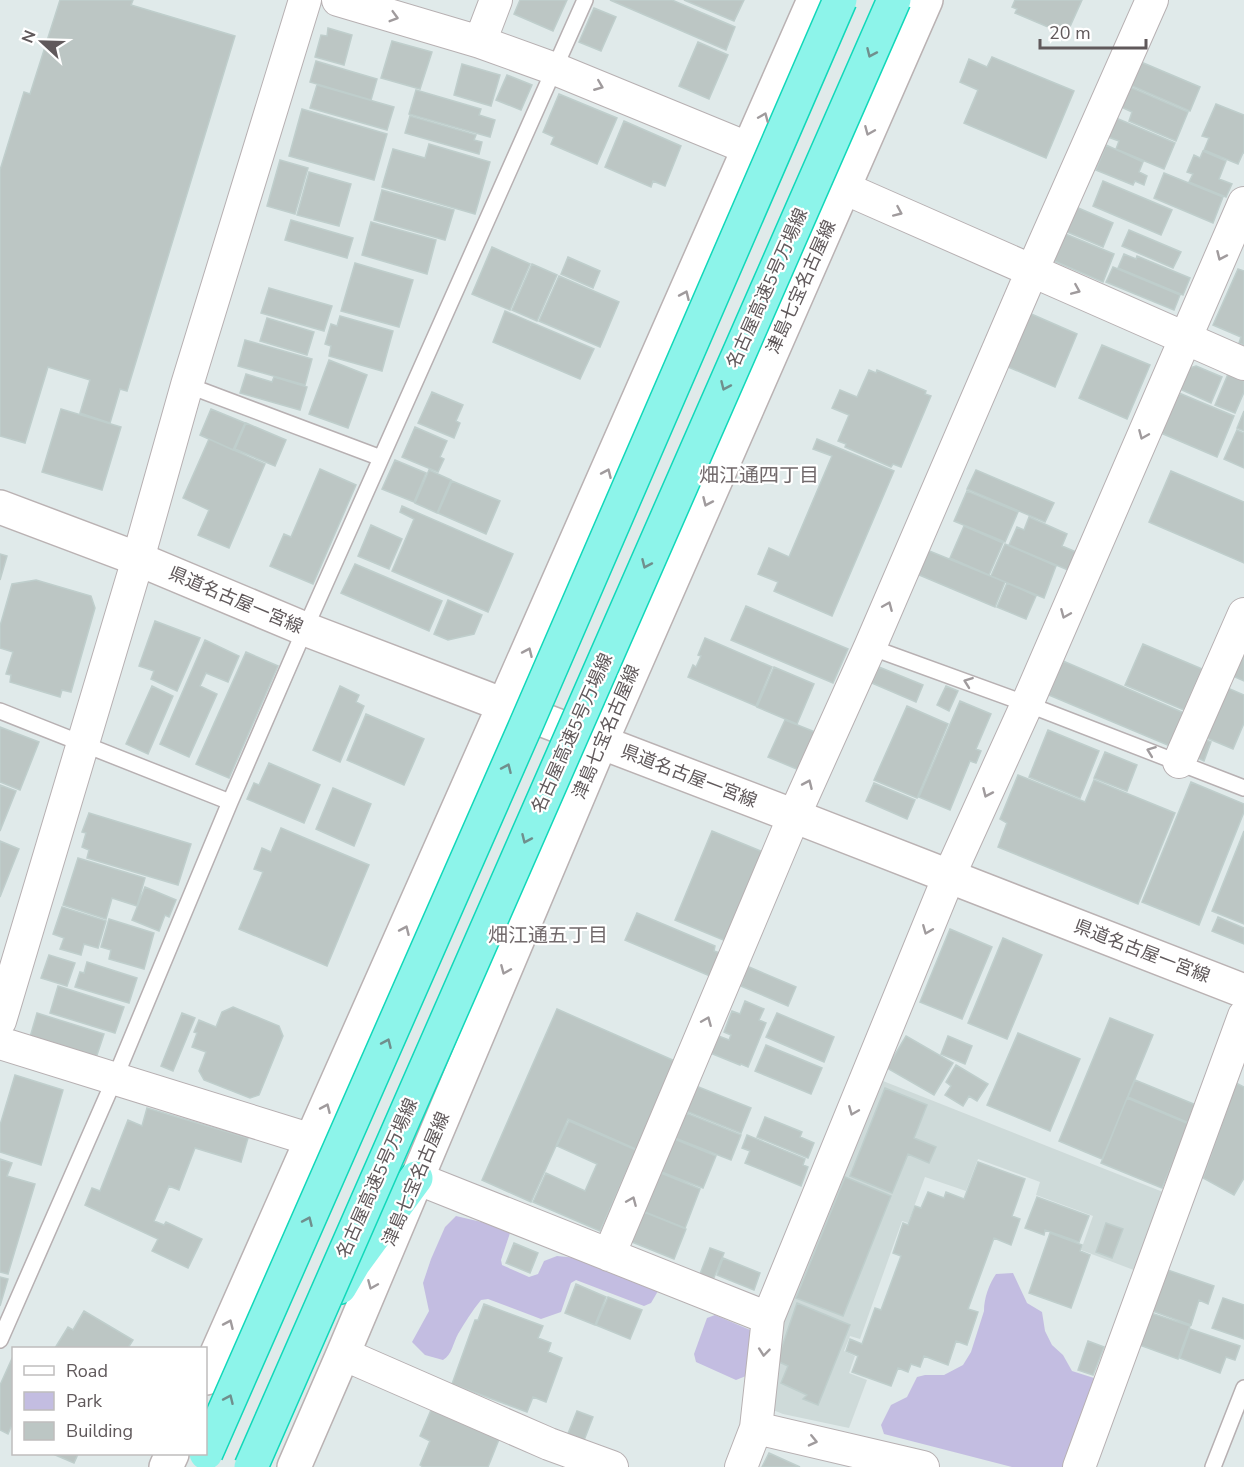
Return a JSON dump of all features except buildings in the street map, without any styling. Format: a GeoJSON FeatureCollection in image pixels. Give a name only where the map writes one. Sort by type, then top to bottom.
{"type":"FeatureCollection","features":[{"type":"Feature","properties":{"kind":"highway"},"geometry":{"type":"LineString","coordinates":[[207,1448],[521,735],[840,0]]}},
{"type":"Feature","properties":{"kind":"highway","name":"名古屋高速5号万場線"},"geometry":{"type":"LineString","coordinates":[[251,1467],[894,0]]}},
{"type":"Feature","properties":{"kind":"highway"},"geometry":{"type":"LineString","coordinates":[[238,1467],[354,1263],[416,1178]]}},
{"type":"Feature","properties":{"kind":"main road"},"geometry":{"type":"LineString","coordinates":[[207,1376],[814,0]]}},
{"type":"Feature","properties":{"kind":"main road","name":"津島七宝名古屋線"},"geometry":{"type":"LineString","coordinates":[[294,1467],[602,742],[926,0]]}},
{"type":"Feature","properties":{"kind":"main road","name":"県道名古屋一宮線"},"geometry":{"type":"LineString","coordinates":[[0,507],[138,559],[305,629],[1244,991]]}},
{"type":"Feature","properties":{"kind":"street"},"geometry":{"type":"LineString","coordinates":[[0,1021],[138,559],[187,385],[305,0]]}},
{"type":"Feature","properties":{"kind":"street"},"geometry":{"type":"LineString","coordinates":[[338,0],[480,42],[555,69],[750,149]]}},
{"type":"Feature","properties":{"kind":"street"},"geometry":{"type":"LineString","coordinates":[[480,42],[496,0]]}},
{"type":"Feature","properties":{"kind":"street"},"geometry":{"type":"LineString","coordinates":[[609,1255],[794,816],[1152,0]]}},
{"type":"Feature","properties":{"kind":"street"},"geometry":{"type":"LineString","coordinates":[[844,188],[1244,364]]}},
{"type":"Feature","properties":{"kind":"street"},"geometry":{"type":"LineString","coordinates":[[741,1467],[756,1428],[768,1318],[949,876],[1027,704],[1244,203]]}},
{"type":"Feature","properties":{"kind":"street"},"geometry":{"type":"LineString","coordinates":[[1179,762],[1244,614]]}},
{"type":"Feature","properties":{"kind":"street"},"geometry":{"type":"LineString","coordinates":[[1079,1467],[1244,1016]]}},
{"type":"Feature","properties":{"kind":"street"},"geometry":{"type":"LineString","coordinates":[[0,1043],[312,1140]]}},
{"type":"Feature","properties":{"kind":"street"},"geometry":{"type":"LineString","coordinates":[[416,1178],[768,1318]]}},
{"type":"Feature","properties":{"kind":"street"},"geometry":{"type":"LineString","coordinates":[[343,1354],[542,1455],[612,1467]]}},
{"type":"Feature","properties":{"kind":"street"},"geometry":{"type":"LineString","coordinates":[[756,1428],[909,1466]]}},
{"type":"Feature","properties":{"kind":"lane"},"geometry":{"type":"LineString","coordinates":[[0,1340],[116,1078],[230,802],[305,629],[585,0]]}},
{"type":"Feature","properties":{"kind":"lane"},"geometry":{"type":"LineString","coordinates":[[187,385],[381,458]]}},
{"type":"Feature","properties":{"kind":"lane"},"geometry":{"type":"LineString","coordinates":[[870,646],[1179,762],[1244,789]]}},
{"type":"Feature","properties":{"kind":"lane"},"geometry":{"type":"LineString","coordinates":[[0,711],[230,802]]}},
{"type":"Feature","properties":{"kind":"lane"},"geometry":{"type":"LineString","coordinates":[[1213,1467],[1244,1388]]}},
{"type":"Feature","properties":{"kind":"shaded area"},"geometry":{"type":"Polygon","coordinates":[[[878,1079],[1168,1194],[1139,1272],[1081,1250],[1093,1216],[1036,1195],[1040,1182],[978,1159],[966,1191],[925,1177],[908,1223],[902,1221],[860,1339],[850,1336],[844,1351],[855,1356],[849,1373],[867,1380],[849,1428],[773,1410],[770,1365],[786,1308],[878,1079]]]}},
{"type":"Feature","properties":{"kind":"green space"},"geometry":{"type":"Polygon","coordinates":[[[456,1216],[490,1224],[510,1233],[501,1260],[502,1265],[529,1277],[538,1274],[544,1261],[557,1256],[577,1258],[651,1282],[658,1291],[651,1303],[644,1306],[576,1280],[571,1283],[561,1312],[541,1319],[488,1299],[481,1300],[456,1337],[446,1358],[443,1360],[425,1355],[412,1342],[429,1311],[423,1283],[445,1227],[456,1216]]]}},
{"type":"Feature","properties":{"kind":"green space"},"geometry":{"type":"Polygon","coordinates":[[[1013,1273],[1027,1303],[1042,1312],[1045,1331],[1052,1345],[1063,1355],[1072,1371],[1097,1379],[1065,1467],[1012,1467],[884,1434],[881,1425],[891,1405],[907,1397],[917,1377],[944,1375],[963,1365],[971,1352],[984,1311],[987,1291],[993,1278],[996,1274],[1013,1273]]]}},
{"type":"Feature","properties":{"kind":"green space"},"geometry":{"type":"Polygon","coordinates":[[[715,1315],[755,1332],[758,1339],[746,1376],[736,1380],[696,1362],[694,1354],[707,1318],[715,1315]]]}},
{"type":"Feature","properties":{"kind":"district","name":"畑江通四丁目"},"geometry":{"type":"Point","coordinates":[759,475]}},
{"type":"Feature","properties":{"kind":"district","name":"畑江通五丁目"},"geometry":{"type":"Point","coordinates":[548,935]}}]}
